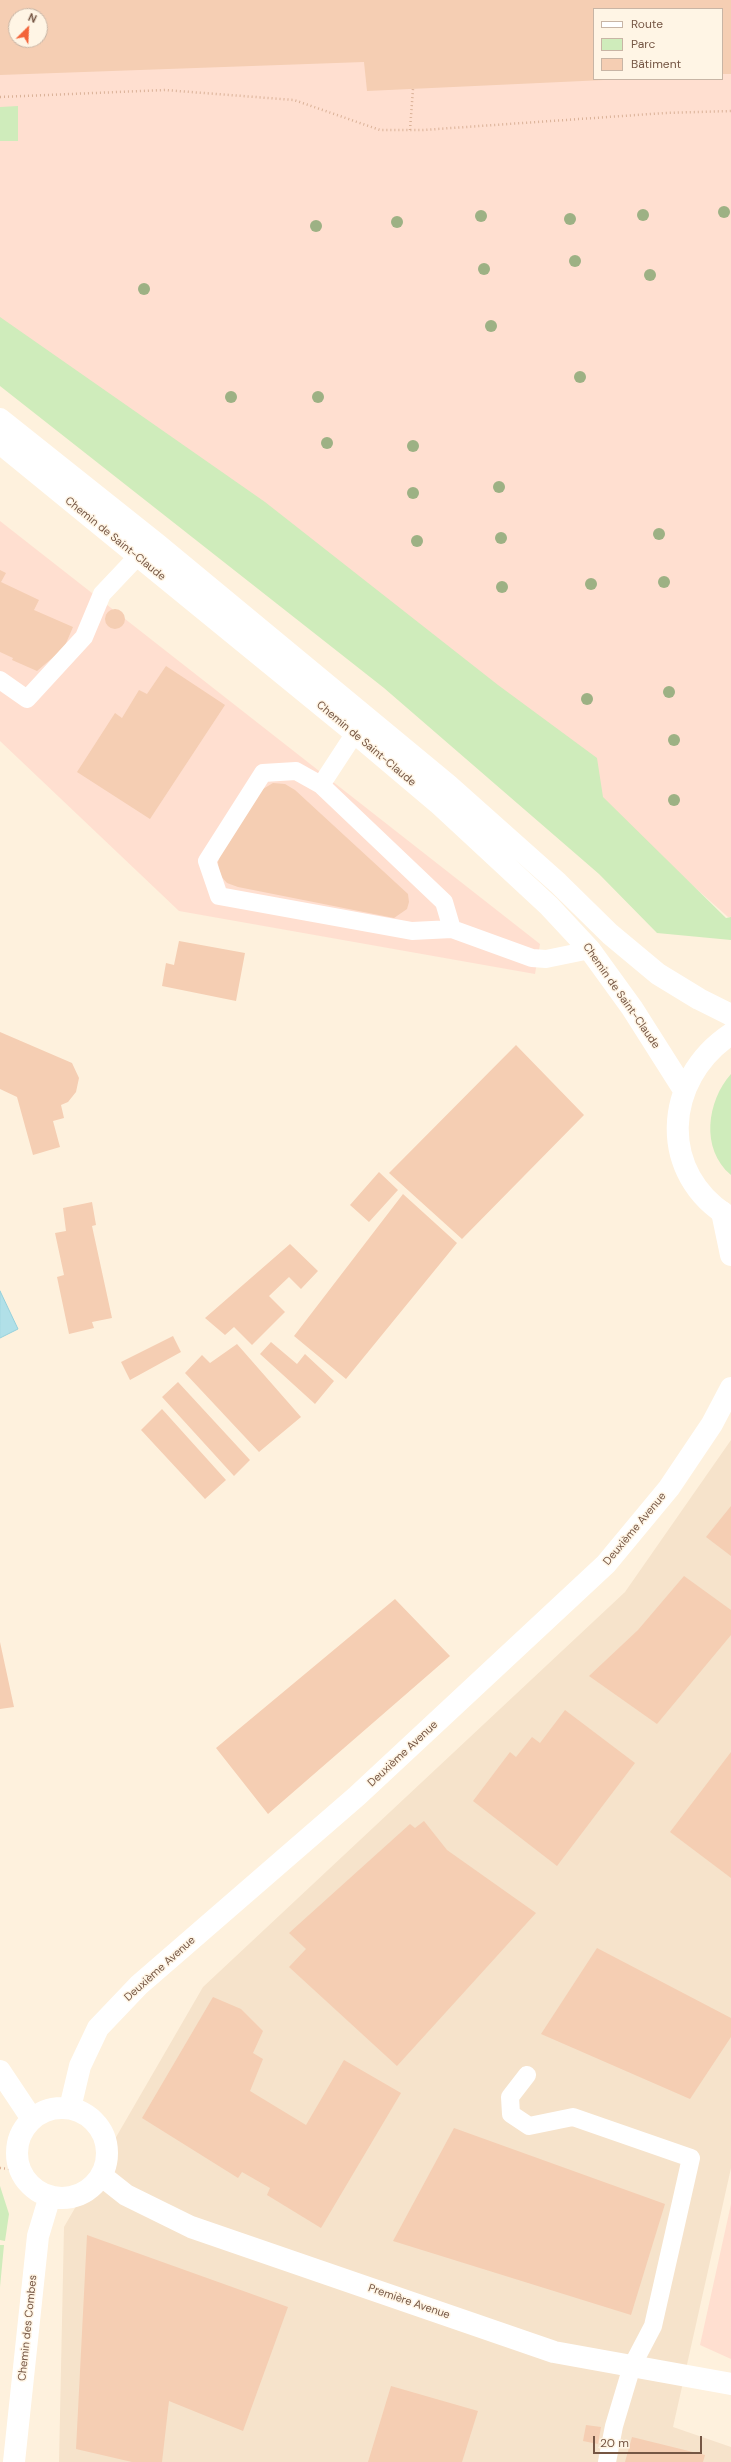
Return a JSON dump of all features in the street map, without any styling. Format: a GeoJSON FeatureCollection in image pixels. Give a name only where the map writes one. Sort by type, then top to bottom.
{"type":"FeatureCollection","features":[{"type":"Feature","properties":{"kind":"street","name":"Chemin de Saint-Claude"},"geometry":{"type":"LineString","coordinates":[[0,419],[157,544],[448,785],[558,883],[610,934],[658,974],[699,999],[731,1014]]}},
{"type":"Feature","properties":{"kind":"street","name":"Chemin de Saint-Claude"},"geometry":{"type":"LineString","coordinates":[[0,443],[137,557],[355,733],[438,803],[532,889],[590,950],[632,1008],[684,1090]]}},
{"type":"Feature","properties":{"kind":"street"},"geometry":{"type":"LineString","coordinates":[[731,1034],[715,1045],[696,1066],[684,1090],[678,1120],[678,1135],[682,1158],[691,1178],[704,1197],[726,1215],[731,1255]]}},
{"type":"Feature","properties":{"kind":"street","name":"Deuxième Avenue"},"geometry":{"type":"LineString","coordinates":[[70,2108],[80,2066],[98,2028],[139,1985],[357,1796],[606,1564],[669,1488],[712,1424],[731,1388]]}},
{"type":"Feature","properties":{"kind":"street"},"geometry":{"type":"LineString","coordinates":[[0,2071],[32,2118]]}},
{"type":"Feature","properties":{"kind":"street"},"geometry":{"type":"LineString","coordinates":[[57,2108],[70,2108],[90,2117],[104,2134],[108,2148],[107,2163],[102,2176],[92,2187],[80,2195],[65,2198],[50,2196],[38,2191],[27,2182],[9,2160],[23,2129],[32,2118],[43,2112],[57,2108]]}},
{"type":"Feature","properties":{"kind":"street","name":"Première Avenue"},"geometry":{"type":"LineString","coordinates":[[102,2176],[126,2195],[191,2227],[554,2352],[731,2384]]}},
{"type":"Feature","properties":{"kind":"street","name":"Chemin des Combes"},"geometry":{"type":"LineString","coordinates":[[14,2462],[38,2236],[50,2196]]}},
{"type":"Feature","properties":{"kind":"lane"},"geometry":{"type":"LineString","coordinates":[[0,680],[27,699],[84,637],[102,594],[137,557]]}},
{"type":"Feature","properties":{"kind":"lane"},"geometry":{"type":"LineString","coordinates":[[321,785],[355,733]]}},
{"type":"Feature","properties":{"kind":"lane"},"geometry":{"type":"LineString","coordinates":[[452,930],[444,902],[321,785],[296,771],[263,773],[207,861],[219,896],[412,931],[452,930],[532,958],[546,959],[590,950]]}},
{"type":"Feature","properties":{"kind":"lane"},"geometry":{"type":"LineString","coordinates":[[527,2076],[510,2097],[510,2109],[511,2114],[529,2126],[573,2117],[691,2158],[653,2326],[632,2366],[614,2426],[607,2462]]}},
{"type":"Feature","properties":{"kind":"path"},"geometry":{"type":"LineString","coordinates":[[410,130],[413,89]]}},
{"type":"Feature","properties":{"kind":"path"},"geometry":{"type":"LineString","coordinates":[[0,97],[165,90],[294,100],[380,130],[410,130],[665,113],[731,111]]}},
{"type":"Feature","properties":{"kind":"shaded area"},"geometry":{"type":"Polygon","coordinates":[[[0,0],[731,0],[731,917],[728,917],[260,501],[0,329],[0,0]]]}},
{"type":"Feature","properties":{"kind":"shaded area"},"geometry":{"type":"Polygon","coordinates":[[[0,521],[540,944],[535,974],[179,911],[0,741],[0,521]]]}},
{"type":"Feature","properties":{"kind":"shaded area"},"geometry":{"type":"Polygon","coordinates":[[[731,1440],[731,2168],[673,2427],[731,2447],[731,2462],[59,2462],[64,2227],[203,1987],[625,1592],[731,1440]]]}},
{"type":"Feature","properties":{"kind":"shaded area"},"geometry":{"type":"Polygon","coordinates":[[[731,2204],[731,2359],[700,2345],[731,2204]]]}},
{"type":"Feature","properties":{"kind":"green space"},"geometry":{"type":"Polygon","coordinates":[[[18,106],[18,141],[0,141],[0,107],[18,106]]]}},
{"type":"Feature","properties":{"kind":"green space"},"geometry":{"type":"Polygon","coordinates":[[[0,317],[265,502],[498,685],[597,758],[603,797],[726,918],[731,917],[731,940],[657,933],[599,874],[384,688],[0,386],[0,317]]]}},
{"type":"Feature","properties":{"kind":"green space"},"geometry":{"type":"Polygon","coordinates":[[[731,1074],[731,1175],[721,1164],[715,1152],[711,1139],[710,1125],[712,1111],[717,1098],[723,1085],[731,1074]]]}},
{"type":"Feature","properties":{"kind":"green space"},"geometry":{"type":"Polygon","coordinates":[[[0,2186],[9,2214],[5,2241],[0,2240],[0,2186]]]}},
{"type":"Feature","properties":{"kind":"green space"},"geometry":{"type":"Polygon","coordinates":[[[0,2245],[4,2245],[0,2287],[0,2245]]]}},
{"type":"Feature","properties":{"kind":"water"},"geometry":{"type":"Polygon","coordinates":[[[0,1291],[18,1329],[0,1338],[0,1291]]]}},
{"type":"Feature","properties":{"kind":"building"},"geometry":{"type":"Polygon","coordinates":[[[0,0],[731,0],[731,74],[723,74],[723,8],[593,8],[593,80],[604,80],[367,91],[364,62],[0,75],[0,0]]]}},
{"type":"Feature","properties":{"kind":"building"},"geometry":{"type":"Polygon","coordinates":[[[0,570],[6,573],[1,582],[39,600],[34,610],[73,627],[64,648],[37,671],[12,660],[13,658],[0,652],[0,570]]]}},
{"type":"Feature","properties":{"kind":"building"},"geometry":{"type":"Polygon","coordinates":[[[115,609],[122,612],[125,619],[122,626],[115,629],[108,626],[105,619],[108,612],[115,609]]]}},
{"type":"Feature","properties":{"kind":"building"},"geometry":{"type":"Polygon","coordinates":[[[166,666],[225,705],[150,819],[77,772],[115,713],[122,718],[139,690],[147,694],[166,666]]]}},
{"type":"Feature","properties":{"kind":"building"},"geometry":{"type":"Polygon","coordinates":[[[273,783],[285,784],[295,790],[408,894],[409,902],[407,909],[394,918],[238,887],[227,883],[219,874],[218,862],[222,850],[263,789],[273,783]]]}},
{"type":"Feature","properties":{"kind":"building"},"geometry":{"type":"Polygon","coordinates":[[[179,941],[245,953],[236,1001],[162,986],[166,963],[174,965],[179,941]]]}},
{"type":"Feature","properties":{"kind":"building"},"geometry":{"type":"Polygon","coordinates":[[[0,1032],[72,1063],[79,1078],[76,1092],[68,1102],[61,1105],[64,1118],[53,1121],[60,1147],[33,1155],[17,1097],[0,1089],[0,1032]]]}},
{"type":"Feature","properties":{"kind":"building"},"geometry":{"type":"Polygon","coordinates":[[[516,1045],[584,1115],[462,1239],[389,1173],[516,1045]]]}},
{"type":"Feature","properties":{"kind":"building"},"geometry":{"type":"Polygon","coordinates":[[[379,1172],[398,1190],[369,1222],[350,1205],[379,1172]]]}},
{"type":"Feature","properties":{"kind":"building"},"geometry":{"type":"Polygon","coordinates":[[[403,1194],[457,1243],[346,1379],[294,1336],[403,1194]]]}},
{"type":"Feature","properties":{"kind":"building"},"geometry":{"type":"Polygon","coordinates":[[[92,1202],[96,1225],[92,1226],[112,1318],[92,1322],[94,1328],[69,1334],[57,1277],[64,1275],[55,1233],[66,1231],[63,1208],[92,1202]]]}},
{"type":"Feature","properties":{"kind":"building"},"geometry":{"type":"Polygon","coordinates":[[[290,1244],[318,1271],[301,1289],[289,1277],[269,1296],[285,1312],[252,1345],[234,1327],[225,1335],[205,1318],[290,1244]]]}},
{"type":"Feature","properties":{"kind":"building"},"geometry":{"type":"Polygon","coordinates":[[[173,1336],[181,1352],[130,1380],[121,1362],[173,1336]]]}},
{"type":"Feature","properties":{"kind":"building"},"geometry":{"type":"Polygon","coordinates":[[[271,1342],[297,1364],[305,1354],[334,1381],[315,1404],[260,1354],[271,1342]]]}},
{"type":"Feature","properties":{"kind":"building"},"geometry":{"type":"Polygon","coordinates":[[[237,1344],[301,1417],[259,1452],[185,1373],[202,1355],[210,1363],[237,1344]]]}},
{"type":"Feature","properties":{"kind":"building"},"geometry":{"type":"Polygon","coordinates":[[[178,1382],[250,1460],[234,1476],[162,1397],[178,1382]]]}},
{"type":"Feature","properties":{"kind":"building"},"geometry":{"type":"Polygon","coordinates":[[[162,1409],[226,1480],[205,1499],[141,1430],[162,1409]]]}},
{"type":"Feature","properties":{"kind":"building"},"geometry":{"type":"Polygon","coordinates":[[[731,1506],[731,1556],[706,1537],[731,1506]]]}},
{"type":"Feature","properties":{"kind":"building"},"geometry":{"type":"Polygon","coordinates":[[[684,1576],[731,1610],[731,1635],[657,1724],[589,1676],[638,1630],[684,1576]]]}},
{"type":"Feature","properties":{"kind":"building"},"geometry":{"type":"Polygon","coordinates":[[[395,1599],[450,1656],[268,1814],[216,1748],[395,1599]]]}},
{"type":"Feature","properties":{"kind":"building"},"geometry":{"type":"Polygon","coordinates":[[[0,1642],[14,1707],[0,1709],[0,1642]]]}},
{"type":"Feature","properties":{"kind":"building"},"geometry":{"type":"Polygon","coordinates":[[[565,1710],[635,1763],[557,1866],[473,1801],[510,1752],[516,1757],[532,1737],[540,1743],[565,1710]]]}},
{"type":"Feature","properties":{"kind":"building"},"geometry":{"type":"Polygon","coordinates":[[[731,1752],[731,1878],[670,1832],[731,1752]]]}},
{"type":"Feature","properties":{"kind":"building"},"geometry":{"type":"Polygon","coordinates":[[[424,1821],[447,1850],[536,1913],[397,2066],[289,1967],[306,1949],[289,1933],[410,1824],[415,1828],[424,1821]]]}},
{"type":"Feature","properties":{"kind":"building"},"geometry":{"type":"Polygon","coordinates":[[[597,1948],[731,2018],[731,2037],[690,2099],[541,2034],[597,1948]]]}},
{"type":"Feature","properties":{"kind":"building"},"geometry":{"type":"Polygon","coordinates":[[[213,1997],[241,2009],[263,2031],[253,2053],[263,2059],[250,2091],[306,2125],[344,2060],[401,2093],[321,2228],[267,2195],[270,2188],[242,2172],[238,2178],[142,2118],[213,1997]]]}},
{"type":"Feature","properties":{"kind":"building"},"geometry":{"type":"Polygon","coordinates":[[[454,2128],[665,2204],[631,2315],[393,2241],[454,2128]]]}},
{"type":"Feature","properties":{"kind":"building"},"geometry":{"type":"Polygon","coordinates":[[[87,2235],[288,2307],[243,2431],[169,2401],[162,2462],[132,2462],[76,2449],[87,2235]]]}},
{"type":"Feature","properties":{"kind":"building"},"geometry":{"type":"Polygon","coordinates":[[[391,2386],[478,2411],[462,2462],[368,2462],[391,2386]]]}},
{"type":"Feature","properties":{"kind":"building"},"geometry":{"type":"Polygon","coordinates":[[[586,2425],[601,2427],[598,2444],[583,2441],[586,2425]]]}},
{"type":"Feature","properties":{"kind":"building"},"geometry":{"type":"Polygon","coordinates":[[[632,2437],[705,2455],[703,2462],[625,2462],[632,2437]]]}}]}
